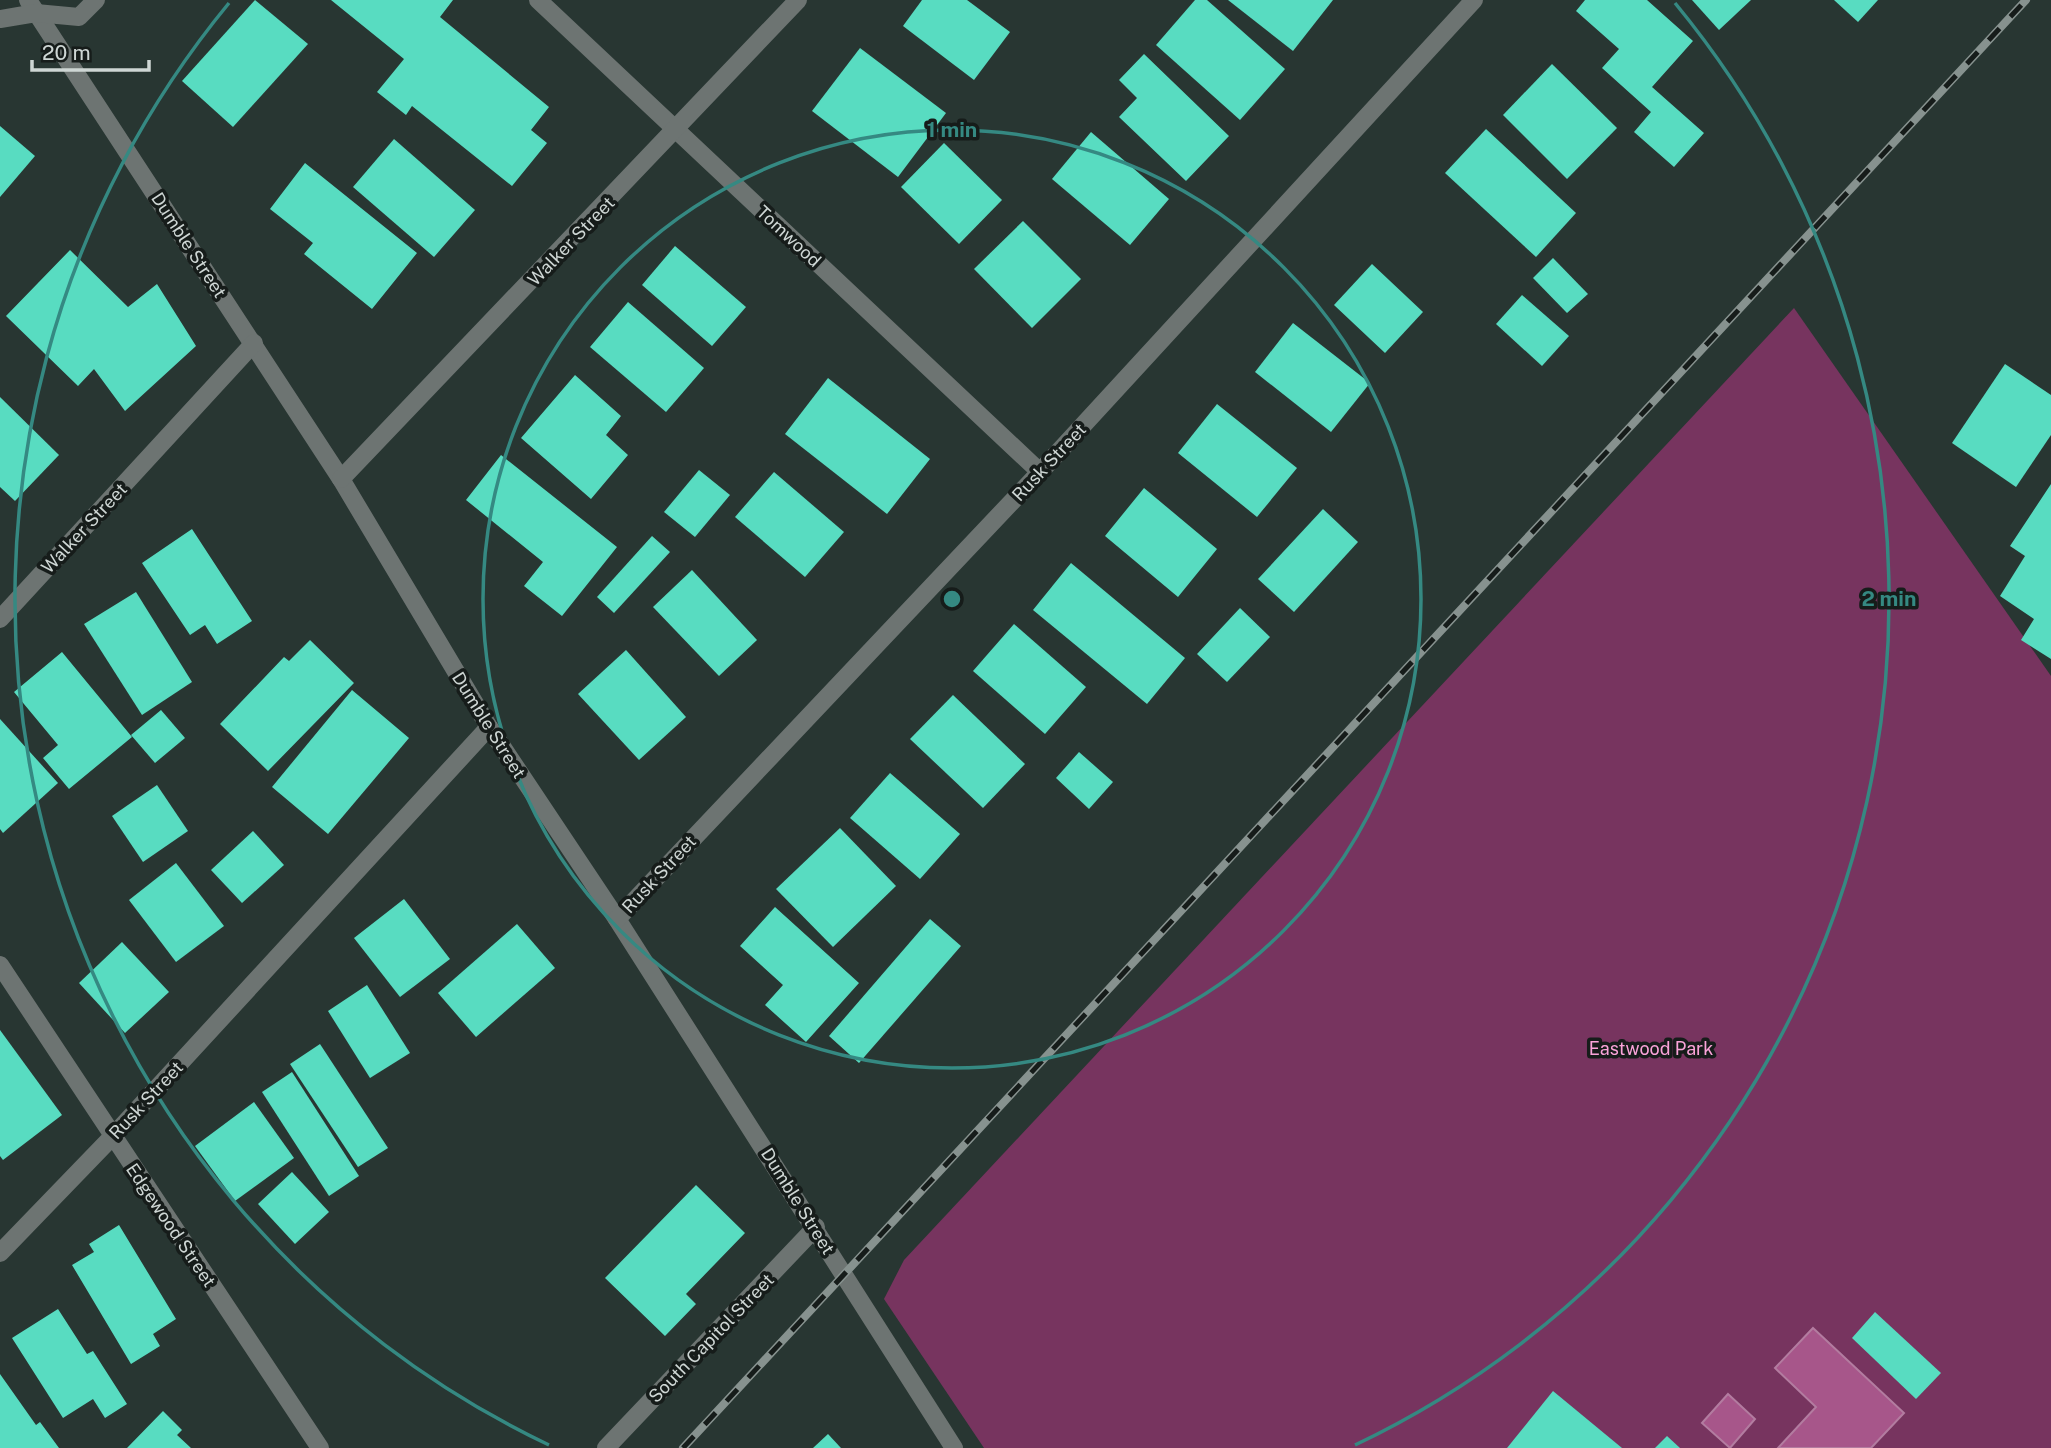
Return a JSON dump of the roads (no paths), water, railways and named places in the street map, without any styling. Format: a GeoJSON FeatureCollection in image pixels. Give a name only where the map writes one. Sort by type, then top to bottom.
{"type":"FeatureCollection","features":[{"type":"Feature","properties":{"kind":"street"},"geometry":{"type":"LineString","coordinates":[[0,19],[32,7],[79,17],[96,0]]}},
{"type":"Feature","properties":{"kind":"street","name":"Tomwood"},"geometry":{"type":"LineString","coordinates":[[538,0],[1040,472]]}},
{"type":"Feature","properties":{"kind":"street","name":"Walker Street"},"geometry":{"type":"LineString","coordinates":[[341,479],[677,131],[798,0]]}},
{"type":"Feature","properties":{"kind":"street","name":"Rusk Street"},"geometry":{"type":"LineString","coordinates":[[617,919],[1040,472],[1474,0]]}},
{"type":"Feature","properties":{"kind":"street","name":"Dumble Street"},"geometry":{"type":"LineString","coordinates":[[32,7],[254,343],[341,479],[489,727],[816,1227],[954,1448]]}},
{"type":"Feature","properties":{"kind":"street","name":"Walker Street"},"geometry":{"type":"LineString","coordinates":[[0,619],[254,343]]}},
{"type":"Feature","properties":{"kind":"street","name":"Rusk Street"},"geometry":{"type":"LineString","coordinates":[[0,1252],[112,1137],[489,727]]}},
{"type":"Feature","properties":{"kind":"street","name":"Edgewood Street"},"geometry":{"type":"LineString","coordinates":[[0,965],[320,1448]]}},
{"type":"Feature","properties":{"kind":"street","name":"South Capitol Street"},"geometry":{"type":"LineString","coordinates":[[606,1448],[816,1227]]}},
{"type":"Feature","properties":{"kind":"railway"},"geometry":{"type":"LineString","coordinates":[[683,1448],[2026,0]]}},
{"type":"Feature","properties":{"kind":"park label","name":"Eastwood Park"},"geometry":{"type":"Point","coordinates":[1651,1048]}}]}
